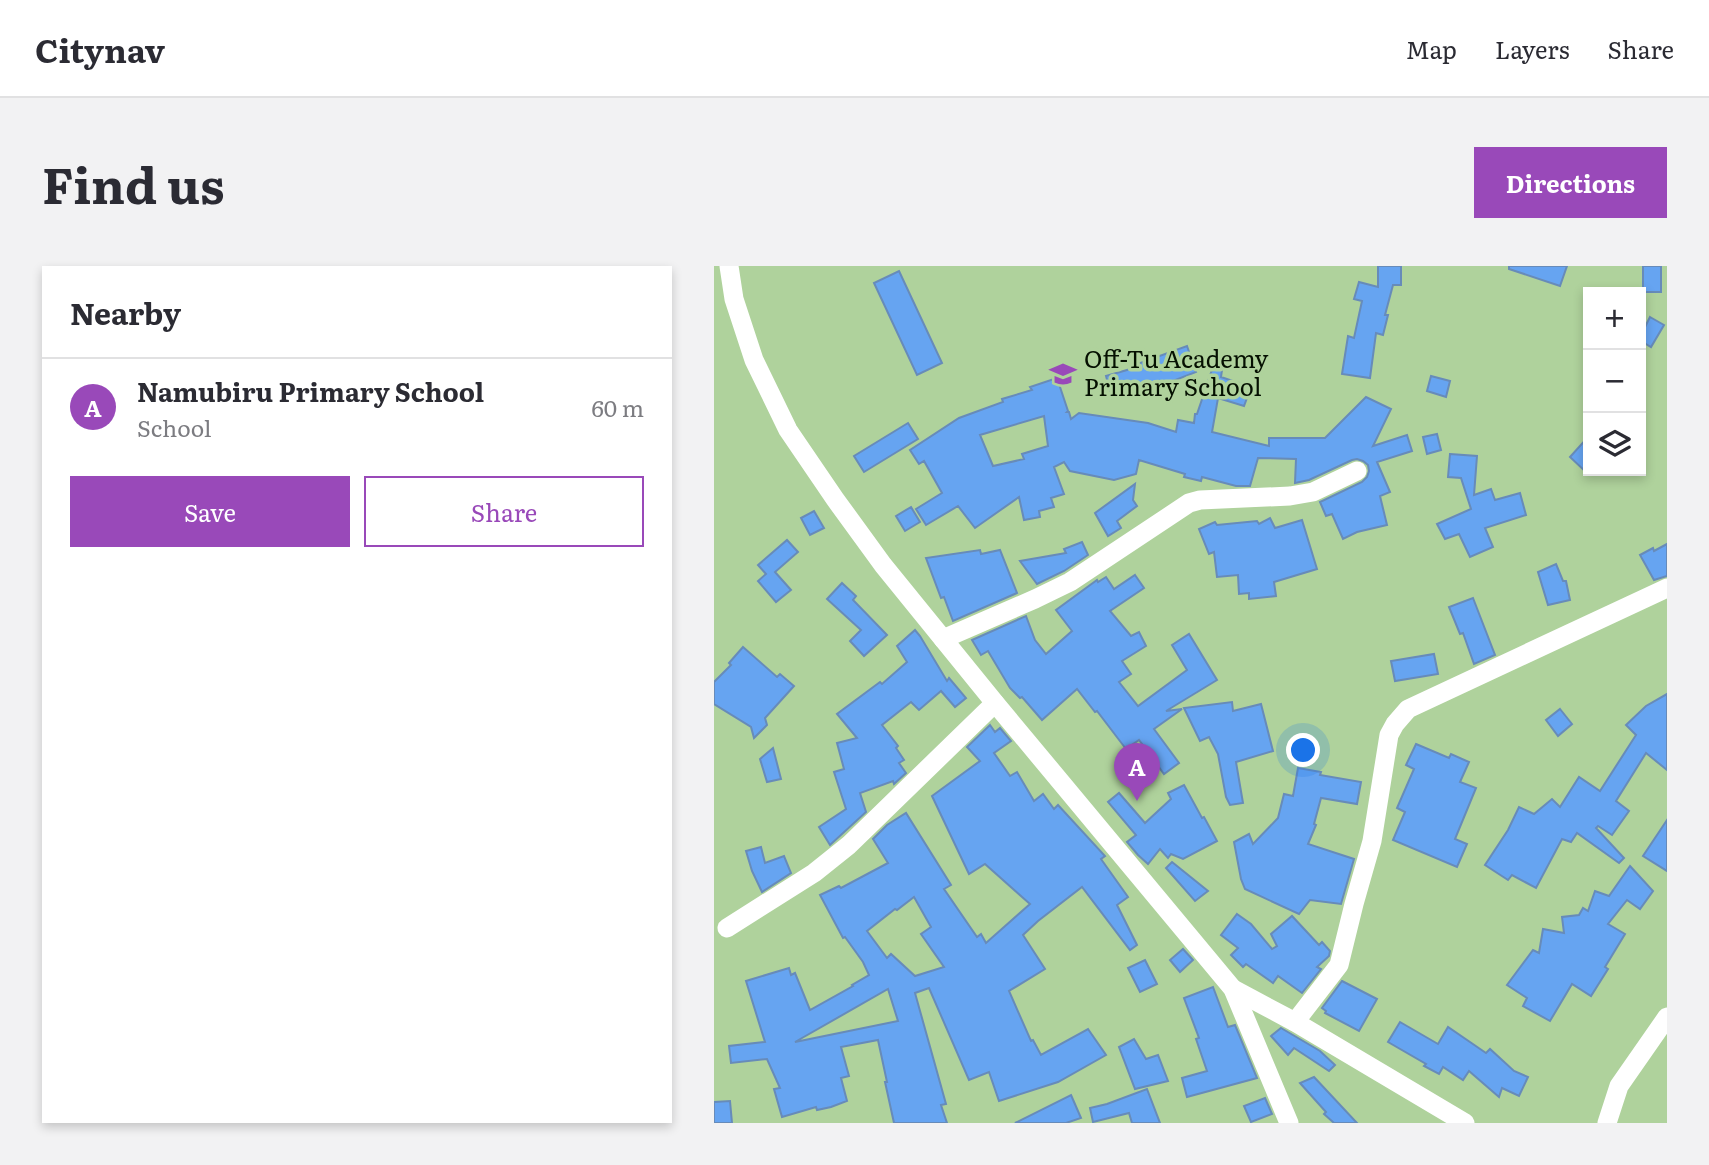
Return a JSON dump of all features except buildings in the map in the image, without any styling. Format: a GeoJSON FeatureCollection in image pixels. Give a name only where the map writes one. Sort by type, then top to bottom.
{"type":"FeatureCollection","features":[{"type":"Feature","properties":{"kind":"street"},"geometry":{"type":"LineString","coordinates":[[729,266],[734,299],[754,360],[788,430],[883,565],[1233,989],[1289,1123]]}},
{"type":"Feature","properties":{"kind":"street"},"geometry":{"type":"LineString","coordinates":[[943,639],[1070,582],[1189,503],[1313,492],[1357,471]]}},
{"type":"Feature","properties":{"kind":"street"},"geometry":{"type":"LineString","coordinates":[[1295,1022],[1339,965],[1372,841],[1390,735],[1395,724],[1408,709],[1667,588]]}},
{"type":"Feature","properties":{"kind":"street"},"geometry":{"type":"LineString","coordinates":[[727,928],[814,873],[849,845],[995,703]]}},
{"type":"Feature","properties":{"kind":"street"},"geometry":{"type":"LineString","coordinates":[[1233,989],[1295,1022],[1465,1123]]}},
{"type":"Feature","properties":{"kind":"street"},"geometry":{"type":"LineString","coordinates":[[1607,1123],[1619,1086],[1667,1017]]}},
{"type":"Feature","properties":{"kind":"place","name":"Off-Tu Academy Primary School"},"geometry":{"type":"Point","coordinates":[1063,374]}},
{"type":"Feature","properties":{"kind":"place","name":"Namubiru Primary School"},"geometry":{"type":"Point","coordinates":[1137,801]}}]}
